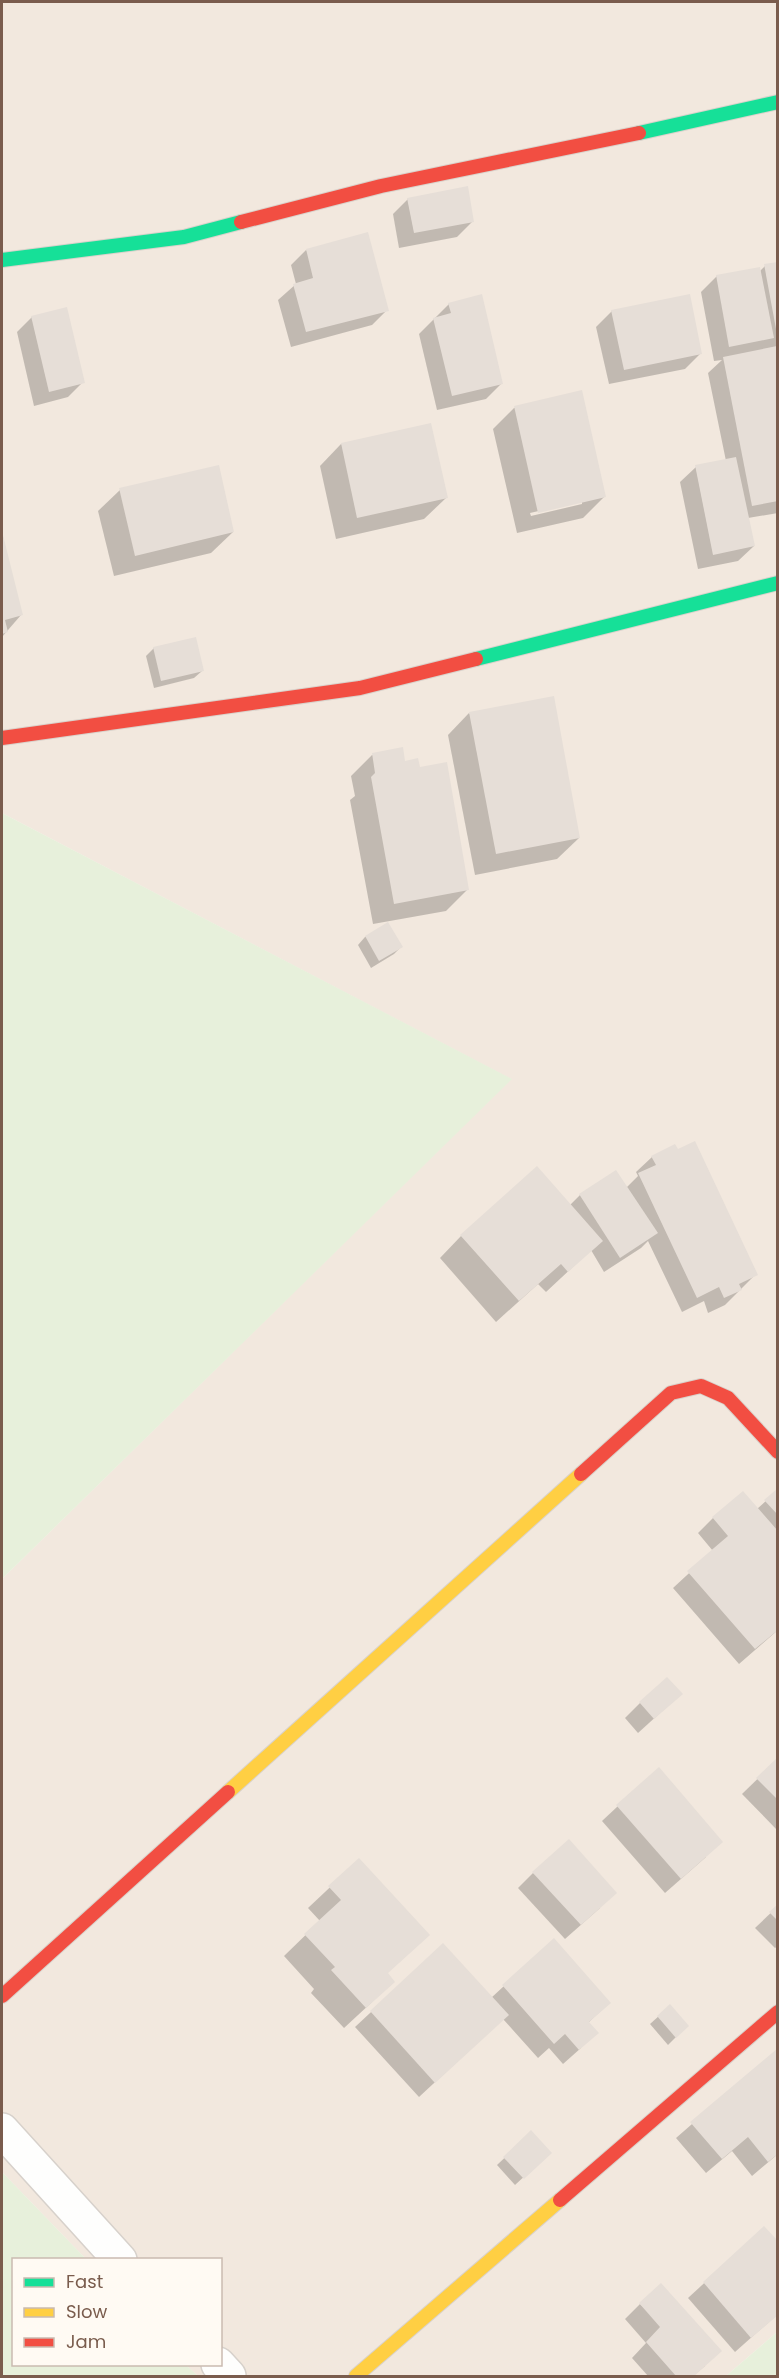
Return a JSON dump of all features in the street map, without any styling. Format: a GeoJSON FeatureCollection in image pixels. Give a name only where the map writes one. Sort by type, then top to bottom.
{"type":"FeatureCollection","features":[{"type":"Feature","properties":{"kind":"street"},"geometry":{"type":"LineString","coordinates":[[2,260],[184,237],[381,186],[744,111],[777,102]]}},
{"type":"Feature","properties":{"kind":"street"},"geometry":{"type":"LineString","coordinates":[[2,738],[360,688],[777,583]]}},
{"type":"Feature","properties":{"kind":"street"},"geometry":{"type":"LineString","coordinates":[[2,1996],[671,1393],[701,1386],[728,1398],[777,1452]]}},
{"type":"Feature","properties":{"kind":"street"},"geometry":{"type":"LineString","coordinates":[[356,2376],[777,2012]]}},
{"type":"Feature","properties":{"kind":"street"},"geometry":{"type":"LineString","coordinates":[[2,2130],[119,2258]]}},
{"type":"Feature","properties":{"kind":"shaded area"},"geometry":{"type":"Polygon","coordinates":[[[2,2],[777,2],[777,2332],[726,2376],[198,2376],[187,2366],[222,2366],[222,2258],[85,2258],[2,2172],[2,1579],[511,1079],[2,813],[2,2]]]}},
{"type":"Feature","properties":{"kind":"green space"},"geometry":{"type":"Polygon","coordinates":[[[2,813],[512,1079],[2,1579],[2,813]]]}},
{"type":"Feature","properties":{"kind":"green space"},"geometry":{"type":"Polygon","coordinates":[[[2,2172],[85,2258],[12,2258],[12,2366],[187,2366],[198,2376],[2,2376],[2,2172]]]}},
{"type":"Feature","properties":{"kind":"green space"},"geometry":{"type":"Polygon","coordinates":[[[777,2332],[777,2376],[726,2376],[777,2332]]]}},
{"type":"Feature","properties":{"kind":"building"},"geometry":{"type":"Polygon","coordinates":[[[468,186],[474,222],[414,233],[407,198],[468,186]]]}},
{"type":"Feature","properties":{"kind":"building"},"geometry":{"type":"Polygon","coordinates":[[[368,232],[389,311],[306,332],[293,284],[313,278],[306,249],[368,232]]]}},
{"type":"Feature","properties":{"kind":"building"},"geometry":{"type":"Polygon","coordinates":[[[778,262],[778,328],[776,329],[764,264],[778,262]]]}},
{"type":"Feature","properties":{"kind":"building"},"geometry":{"type":"Polygon","coordinates":[[[760,267],[774,338],[729,347],[716,275],[760,267]]]}},
{"type":"Feature","properties":{"kind":"building"},"geometry":{"type":"Polygon","coordinates":[[[482,294],[503,384],[452,396],[433,318],[451,313],[448,303],[482,294]]]}},
{"type":"Feature","properties":{"kind":"building"},"geometry":{"type":"Polygon","coordinates":[[[690,294],[702,354],[624,370],[611,310],[690,294]]]}},
{"type":"Feature","properties":{"kind":"building"},"geometry":{"type":"Polygon","coordinates":[[[67,307],[85,383],[49,392],[31,316],[67,307]]]}},
{"type":"Feature","properties":{"kind":"building"},"geometry":{"type":"Polygon","coordinates":[[[777,346],[778,501],[752,506],[723,357],[777,346]]]}},
{"type":"Feature","properties":{"kind":"building"},"geometry":{"type":"Polygon","coordinates":[[[582,390],[606,497],[538,513],[514,406],[582,390]]]}},
{"type":"Feature","properties":{"kind":"building"},"geometry":{"type":"Polygon","coordinates":[[[431,423],[448,498],[357,518],[341,443],[431,423]]]}},
{"type":"Feature","properties":{"kind":"building"},"geometry":{"type":"Polygon","coordinates":[[[736,457],[755,546],[713,555],[695,465],[736,457]]]}},
{"type":"Feature","properties":{"kind":"building"},"geometry":{"type":"Polygon","coordinates":[[[219,465],[234,532],[135,556],[119,488],[219,465]]]}},
{"type":"Feature","properties":{"kind":"building"},"geometry":{"type":"Polygon","coordinates":[[[2,531],[23,615],[5,620],[8,632],[2,634],[2,531]]]}},
{"type":"Feature","properties":{"kind":"building"},"geometry":{"type":"Polygon","coordinates":[[[196,637],[204,671],[161,681],[153,647],[196,637]]]}},
{"type":"Feature","properties":{"kind":"building"},"geometry":{"type":"Polygon","coordinates":[[[554,696],[580,838],[496,854],[469,712],[554,696]]]}},
{"type":"Feature","properties":{"kind":"building"},"geometry":{"type":"Polygon","coordinates":[[[403,747],[405,761],[418,758],[420,767],[447,762],[469,890],[394,904],[371,777],[375,773],[372,753],[403,747]]]}},
{"type":"Feature","properties":{"kind":"building"},"geometry":{"type":"Polygon","coordinates":[[[388,922],[403,947],[379,961],[365,936],[388,922]]]}},
{"type":"Feature","properties":{"kind":"building"},"geometry":{"type":"Polygon","coordinates":[[[695,1141],[758,1275],[739,1284],[742,1290],[724,1298],[719,1287],[697,1298],[638,1173],[656,1165],[651,1156],[675,1144],[678,1149],[695,1141]]]}},
{"type":"Feature","properties":{"kind":"building"},"geometry":{"type":"Polygon","coordinates":[[[537,1166],[603,1241],[568,1272],[561,1264],[519,1301],[460,1235],[537,1166]]]}},
{"type":"Feature","properties":{"kind":"building"},"geometry":{"type":"Polygon","coordinates":[[[616,1170],[658,1233],[620,1258],[579,1194],[616,1170]]]}},
{"type":"Feature","properties":{"kind":"building"},"geometry":{"type":"Polygon","coordinates":[[[778,1488],[778,1515],[764,1500],[778,1488]]]}},
{"type":"Feature","properties":{"kind":"building"},"geometry":{"type":"Polygon","coordinates":[[[743,1491],[778,1531],[778,1630],[755,1649],[687,1571],[728,1536],[712,1517],[743,1491]]]}},
{"type":"Feature","properties":{"kind":"building"},"geometry":{"type":"Polygon","coordinates":[[[667,1677],[683,1694],[654,1719],[639,1702],[667,1677]]]}},
{"type":"Feature","properties":{"kind":"building"},"geometry":{"type":"Polygon","coordinates":[[[778,1757],[778,1800],[756,1778],[778,1757]]]}},
{"type":"Feature","properties":{"kind":"building"},"geometry":{"type":"Polygon","coordinates":[[[659,1767],[723,1842],[681,1879],[616,1805],[659,1767]]]}},
{"type":"Feature","properties":{"kind":"building"},"geometry":{"type":"Polygon","coordinates":[[[569,1839],[617,1893],[581,1925],[532,1872],[569,1839]]]}},
{"type":"Feature","properties":{"kind":"building"},"geometry":{"type":"Polygon","coordinates":[[[359,1858],[430,1935],[388,1973],[395,1982],[366,2008],[331,1970],[335,1967],[304,1934],[341,1900],[328,1886],[359,1858]]]}},
{"type":"Feature","properties":{"kind":"building"},"geometry":{"type":"Polygon","coordinates":[[[778,1904],[778,1921],[769,1912],[778,1904]]]}},
{"type":"Feature","properties":{"kind":"building"},"geometry":{"type":"Polygon","coordinates":[[[554,1938],[611,2003],[589,2022],[599,2033],[579,2050],[565,2034],[554,2044],[502,1985],[554,1938]]]}},
{"type":"Feature","properties":{"kind":"building"},"geometry":{"type":"Polygon","coordinates":[[[443,1943],[509,2015],[435,2083],[370,2011],[443,1943]]]}},
{"type":"Feature","properties":{"kind":"building"},"geometry":{"type":"Polygon","coordinates":[[[670,2004],[689,2026],[676,2038],[657,2016],[670,2004]]]}},
{"type":"Feature","properties":{"kind":"building"},"geometry":{"type":"Polygon","coordinates":[[[778,2048],[778,2154],[768,2162],[748,2137],[722,2159],[690,2122],[778,2048]]]}},
{"type":"Feature","properties":{"kind":"building"},"geometry":{"type":"Polygon","coordinates":[[[531,2130],[552,2153],[524,2179],[503,2157],[531,2130]]]}},
{"type":"Feature","properties":{"kind":"building"},"geometry":{"type":"Polygon","coordinates":[[[764,2226],[778,2241],[778,2315],[751,2338],[703,2282],[764,2226]]]}},
{"type":"Feature","properties":{"kind":"building"},"geometry":{"type":"Polygon","coordinates":[[[661,2283],[722,2351],[694,2376],[676,2376],[646,2342],[660,2327],[639,2303],[661,2283]]]}},
{"type":"Feature","properties":{"kind":"traffic: fast"},"geometry":{"type":"LineString","coordinates":[[639,133],[778,102]]}},
{"type":"Feature","properties":{"kind":"traffic: fast"},"geometry":{"type":"LineString","coordinates":[[2,260],[184,237],[241,222]]}},
{"type":"Feature","properties":{"kind":"traffic: fast"},"geometry":{"type":"LineString","coordinates":[[476,659],[778,583]]}},
{"type":"Feature","properties":{"kind":"traffic: slow"},"geometry":{"type":"LineString","coordinates":[[228,1792],[581,1474]]}},
{"type":"Feature","properties":{"kind":"traffic: slow"},"geometry":{"type":"LineString","coordinates":[[356,2376],[560,2200]]}},
{"type":"Feature","properties":{"kind":"traffic: jam"},"geometry":{"type":"LineString","coordinates":[[241,222],[381,186],[639,133]]}},
{"type":"Feature","properties":{"kind":"traffic: jam"},"geometry":{"type":"LineString","coordinates":[[2,738],[360,688],[476,659]]}},
{"type":"Feature","properties":{"kind":"traffic: jam"},"geometry":{"type":"LineString","coordinates":[[581,1474],[671,1393],[701,1386],[728,1398],[778,1452]]}},
{"type":"Feature","properties":{"kind":"traffic: jam"},"geometry":{"type":"LineString","coordinates":[[2,1996],[228,1792]]}},
{"type":"Feature","properties":{"kind":"traffic: jam"},"geometry":{"type":"LineString","coordinates":[[560,2200],[778,2012]]}}]}
